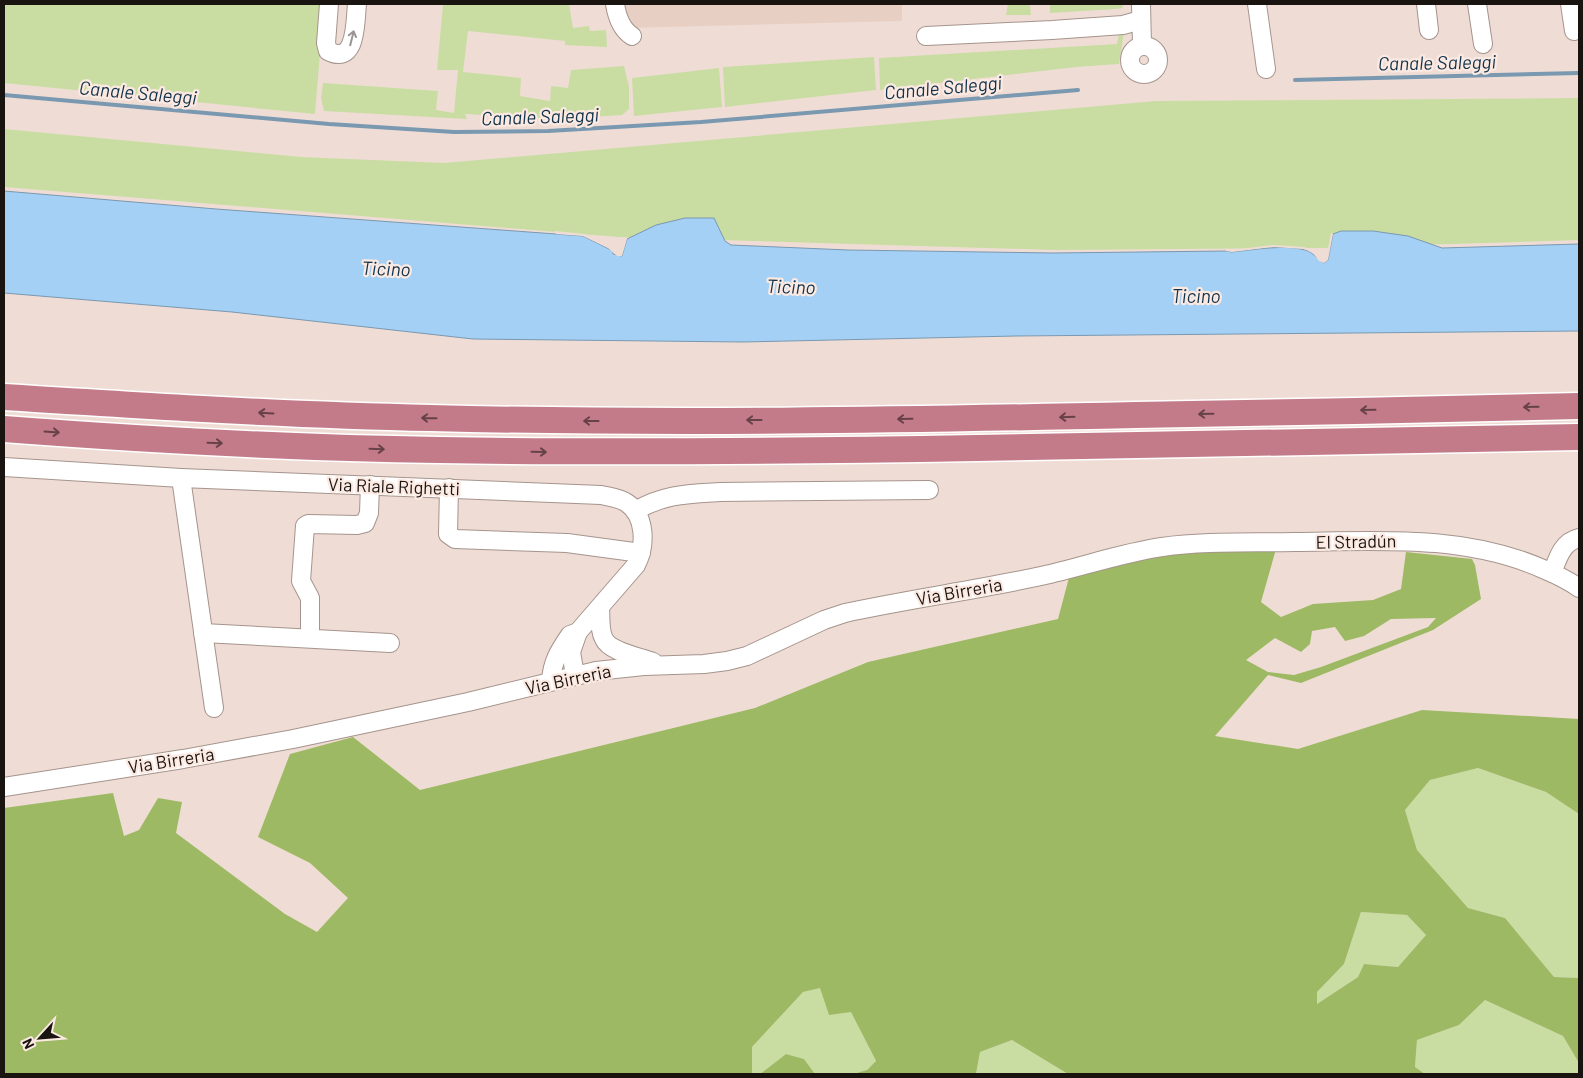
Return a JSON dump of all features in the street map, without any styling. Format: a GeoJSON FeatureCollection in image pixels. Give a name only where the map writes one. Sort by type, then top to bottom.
{"type":"FeatureCollection","features":[{"type":"Feature","properties":{"kind":"highway"},"geometry":{"type":"LineString","coordinates":[[4,397],[278,413],[535,420],[1018,418],[1579,406]]}},
{"type":"Feature","properties":{"kind":"highway"},"geometry":{"type":"LineString","coordinates":[[4,429],[267,445],[544,452],[793,451],[1579,437]]}},
{"type":"Feature","properties":{"kind":"street"},"geometry":{"type":"LineString","coordinates":[[329,4],[326,43],[328,51],[334,55],[342,55],[348,50],[353,40],[357,4]]}},
{"type":"Feature","properties":{"kind":"street"},"geometry":{"type":"LineString","coordinates":[[615,4],[619,22],[624,31],[632,36]]}},
{"type":"Feature","properties":{"kind":"street"},"geometry":{"type":"LineString","coordinates":[[1257,4],[1266,69]]}},
{"type":"Feature","properties":{"kind":"street"},"geometry":{"type":"LineString","coordinates":[[1426,4],[1429,30]]}},
{"type":"Feature","properties":{"kind":"street"},"geometry":{"type":"LineString","coordinates":[[1477,4],[1483,44]]}},
{"type":"Feature","properties":{"kind":"street"},"geometry":{"type":"LineString","coordinates":[[1570,4],[1574,31]]}},
{"type":"Feature","properties":{"kind":"street"},"geometry":{"type":"LineString","coordinates":[[926,36],[1123,25],[1141,12]]}},
{"type":"Feature","properties":{"kind":"street"},"geometry":{"type":"LineString","coordinates":[[1141,12],[1142,45]]}},
{"type":"Feature","properties":{"kind":"street","name":"Via Riale Righetti"},"geometry":{"type":"LineString","coordinates":[[4,467],[181,478],[601,495],[621,500],[635,511]]}},
{"type":"Feature","properties":{"kind":"street"},"geometry":{"type":"LineString","coordinates":[[181,478],[214,708]]}},
{"type":"Feature","properties":{"kind":"street"},"geometry":{"type":"LineString","coordinates":[[310,628],[310,598],[301,581],[305,526],[308,524],[357,525],[364,523],[369,513],[370,485]]}},
{"type":"Feature","properties":{"kind":"street"},"geometry":{"type":"LineString","coordinates":[[449,488],[447,530],[450,537],[455,539],[567,543],[641,554]]}},
{"type":"Feature","properties":{"kind":"street"},"geometry":{"type":"LineString","coordinates":[[575,675],[572,652],[578,632],[636,564],[641,554],[643,535],[635,511],[650,502],[686,494],[720,492],[929,490]]}},
{"type":"Feature","properties":{"kind":"street"},"geometry":{"type":"LineString","coordinates":[[1552,573],[1564,548],[1571,540],[1579,538]]}},
{"type":"Feature","properties":{"kind":"street","name":"El Stradún"},"geometry":{"type":"LineString","coordinates":[[1125,555],[1159,548],[1198,544],[1406,541],[1440,543],[1486,550],[1525,561],[1579,588]]}},
{"type":"Feature","properties":{"kind":"street","name":"Via Birreria"},"geometry":{"type":"LineString","coordinates":[[4,787],[183,759],[294,739],[468,702],[575,675],[616,668],[728,661],[747,656],[816,624],[845,614],[1038,577],[1125,555]]}},
{"type":"Feature","properties":{"kind":"street"},"geometry":{"type":"LineString","coordinates":[[600,608],[602,634],[609,646],[621,652],[664,665]]}},
{"type":"Feature","properties":{"kind":"street"},"geometry":{"type":"LineString","coordinates":[[551,681],[556,657],[570,634],[578,632]]}},
{"type":"Feature","properties":{"kind":"street"},"geometry":{"type":"LineString","coordinates":[[203,633],[390,643]]}},
{"type":"Feature","properties":{"kind":"shaded area"},"geometry":{"type":"Polygon","coordinates":[[[621,4],[902,4],[902,21],[626,28],[621,4]]]}},
{"type":"Feature","properties":{"kind":"green space"},"geometry":{"type":"Polygon","coordinates":[[[4,4],[324,4],[315,114],[4,83],[4,4]]]}},
{"type":"Feature","properties":{"kind":"green space"},"geometry":{"type":"Polygon","coordinates":[[[443,4],[569,4],[573,28],[589,26],[590,31],[606,30],[607,47],[565,45],[565,41],[468,31],[463,72],[521,78],[520,96],[550,101],[551,86],[568,88],[571,70],[624,66],[629,87],[629,109],[622,115],[558,119],[465,114],[467,119],[324,111],[321,98],[323,83],[438,91],[436,110],[454,113],[458,70],[437,70],[443,4]]]}},
{"type":"Feature","properties":{"kind":"green space"},"geometry":{"type":"Polygon","coordinates":[[[1008,4],[1030,4],[1031,15],[1006,15],[1008,4]]]}},
{"type":"Feature","properties":{"kind":"green space"},"geometry":{"type":"Polygon","coordinates":[[[1050,4],[1121,4],[1123,6],[1116,9],[1050,13],[1050,4]]]}},
{"type":"Feature","properties":{"kind":"green space"},"geometry":{"type":"Polygon","coordinates":[[[1124,32],[1119,64],[1076,67],[880,90],[879,58],[1117,44],[1119,33],[1124,32]]]}},
{"type":"Feature","properties":{"kind":"green space"},"geometry":{"type":"Polygon","coordinates":[[[874,57],[876,90],[725,107],[723,67],[874,57]]]}},
{"type":"Feature","properties":{"kind":"green space"},"geometry":{"type":"Polygon","coordinates":[[[719,68],[722,107],[634,116],[632,78],[719,68]]]}},
{"type":"Feature","properties":{"kind":"green space"},"geometry":{"type":"Polygon","coordinates":[[[1579,98],[1579,240],[1322,248],[1055,250],[618,237],[4,187],[4,129],[301,157],[444,163],[1156,101],[1579,98]]]}},
{"type":"Feature","properties":{"kind":"green space"},"geometry":{"type":"Polygon","coordinates":[[[1278,542],[1261,602],[1281,617],[1313,604],[1373,600],[1401,589],[1406,552],[1472,559],[1475,565],[1481,599],[1433,630],[1301,683],[1268,675],[1215,736],[1298,749],[1422,710],[1579,719],[1579,814],[1546,792],[1478,768],[1430,780],[1405,810],[1417,850],[1468,908],[1505,918],[1554,977],[1579,978],[1579,1063],[1563,1036],[1485,1000],[1459,1025],[1417,1040],[1415,1067],[1425,1074],[1068,1074],[1012,1040],[980,1052],[976,1074],[853,1074],[867,1070],[876,1061],[851,1012],[829,1015],[820,988],[803,992],[752,1047],[752,1074],[4,1074],[4,808],[113,793],[124,836],[139,830],[158,798],[182,802],[176,833],[285,914],[317,932],[348,898],[310,863],[258,837],[290,754],[353,737],[420,790],[755,708],[868,662],[1058,619],[1071,570],[1125,555],[1278,542]],[[1436,618],[1391,619],[1364,636],[1345,641],[1335,627],[1312,631],[1310,644],[1301,652],[1275,638],[1246,660],[1268,672],[1294,675],[1321,667],[1428,627],[1436,618]],[[1361,912],[1344,964],[1317,992],[1317,1004],[1358,977],[1364,964],[1398,967],[1426,935],[1407,915],[1361,912]]]}},
{"type":"Feature","properties":{"kind":"green space"},"geometry":{"type":"Polygon","coordinates":[[[1478,768],[1546,792],[1579,814],[1579,978],[1554,977],[1505,918],[1468,908],[1417,850],[1405,810],[1430,780],[1478,768]]]}},
{"type":"Feature","properties":{"kind":"green space"},"geometry":{"type":"Polygon","coordinates":[[[1361,912],[1407,915],[1426,935],[1398,967],[1364,964],[1358,977],[1317,1004],[1317,992],[1344,964],[1361,912]]]}},
{"type":"Feature","properties":{"kind":"green space"},"geometry":{"type":"Polygon","coordinates":[[[820,987],[851,1011],[876,1062],[867,1070],[853,1074],[815,1074],[804,1059],[786,1054],[760,1074],[752,1074],[752,1047],[803,992],[820,987]]]}},
{"type":"Feature","properties":{"kind":"green space"},"geometry":{"type":"Polygon","coordinates":[[[1485,1000],[1563,1036],[1579,1063],[1579,1074],[1425,1074],[1415,1067],[1417,1040],[1459,1025],[1485,1000]]]}},
{"type":"Feature","properties":{"kind":"green space"},"geometry":{"type":"Polygon","coordinates":[[[1012,1040],[1068,1074],[976,1074],[980,1052],[1012,1040]]]}},
{"type":"Feature","properties":{"kind":"green space"},"geometry":{"type":"Polygon","coordinates":[[[786,1054],[804,1059],[815,1074],[760,1074],[786,1054]]]}},
{"type":"Feature","properties":{"kind":"water","name":"Ticino"},"geometry":{"type":"Polygon","coordinates":[[[4,191],[216,209],[583,236],[613,251],[613,254],[622,256],[627,239],[656,225],[685,218],[714,218],[725,241],[731,245],[848,250],[1053,253],[1232,252],[1269,248],[1297,248],[1308,251],[1324,263],[1328,260],[1333,234],[1341,231],[1373,231],[1408,236],[1442,248],[1579,244],[1579,331],[1016,336],[743,342],[473,339],[232,312],[4,293],[4,191]]]}},
{"type":"Feature","properties":{"kind":"pier"},"geometry":{"type":"Polygon","coordinates":[[[555,231],[584,234],[609,246],[618,254],[620,254],[625,237],[627,239],[622,256],[617,256],[608,248],[583,236],[556,234],[555,231]]]}},
{"type":"Feature","properties":{"kind":"pier"},"geometry":{"type":"Polygon","coordinates":[[[1331,233],[1333,234],[1328,260],[1324,263],[1319,261],[1313,253],[1304,249],[1273,247],[1232,252],[1225,249],[1232,250],[1273,245],[1304,247],[1315,251],[1324,260],[1331,233]]]}},
{"type":"Feature","properties":{"kind":"waterway","name":"Canale Saleggi"},"geometry":{"type":"LineString","coordinates":[[1295,80],[1579,73]]}},
{"type":"Feature","properties":{"kind":"waterway","name":"Canale Saleggi"},"geometry":{"type":"LineString","coordinates":[[4,95],[329,124],[454,132],[548,131],[701,122],[1078,90]]}}]}
